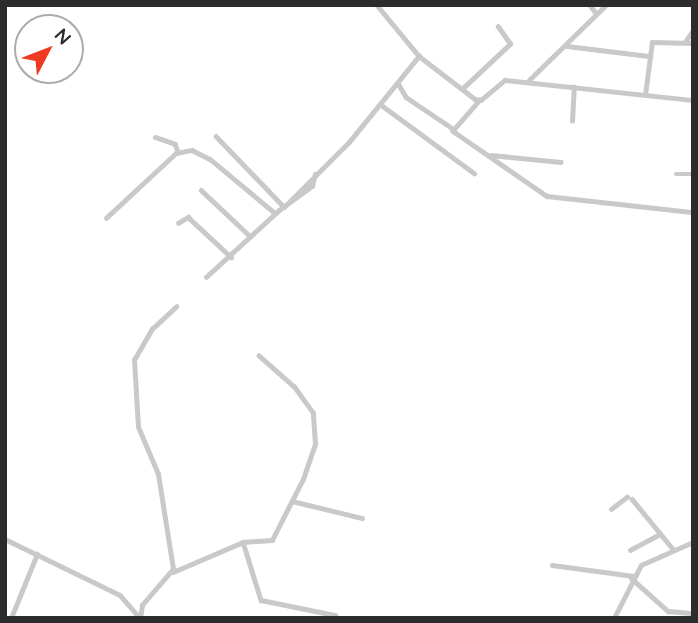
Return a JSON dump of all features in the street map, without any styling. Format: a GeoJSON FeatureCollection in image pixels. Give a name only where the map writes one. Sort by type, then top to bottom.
{"type":"FeatureCollection","features":[{"type":"Feature","properties":{"kind":"street"},"geometry":{"type":"LineString","coordinates":[[377,5],[419,57],[481,100]]}},
{"type":"Feature","properties":{"kind":"street"},"geometry":{"type":"LineString","coordinates":[[590,5],[596,13]]}},
{"type":"Feature","properties":{"kind":"street"},"geometry":{"type":"LineString","coordinates":[[528,81],[606,5]]}},
{"type":"Feature","properties":{"kind":"street"},"geometry":{"type":"LineString","coordinates":[[462,89],[510,44],[498,27]]}},
{"type":"Feature","properties":{"kind":"street"},"geometry":{"type":"LineString","coordinates":[[685,42],[693,30]]}},
{"type":"Feature","properties":{"kind":"street"},"geometry":{"type":"LineString","coordinates":[[645,95],[654,40],[693,43]]}},
{"type":"Feature","properties":{"kind":"street"},"geometry":{"type":"LineString","coordinates":[[566,46],[650,56]]}},
{"type":"Feature","properties":{"kind":"street"},"geometry":{"type":"LineString","coordinates":[[206,277],[284,207],[349,142],[419,57]]}},
{"type":"Feature","properties":{"kind":"street"},"geometry":{"type":"LineString","coordinates":[[399,81],[406,97],[547,196],[693,212]]}},
{"type":"Feature","properties":{"kind":"street"},"geometry":{"type":"LineString","coordinates":[[452,128],[503,81],[528,81],[693,100]]}},
{"type":"Feature","properties":{"kind":"street"},"geometry":{"type":"LineString","coordinates":[[572,121],[574,87]]}},
{"type":"Feature","properties":{"kind":"street"},"geometry":{"type":"LineString","coordinates":[[380,104],[474,173]]}},
{"type":"Feature","properties":{"kind":"street"},"geometry":{"type":"LineString","coordinates":[[216,136],[284,207]]}},
{"type":"Feature","properties":{"kind":"street"},"geometry":{"type":"LineString","coordinates":[[155,138],[175,144],[178,152]]}},
{"type":"Feature","properties":{"kind":"street"},"geometry":{"type":"LineString","coordinates":[[106,218],[178,152],[192,150],[210,159],[275,213]]}},
{"type":"Feature","properties":{"kind":"street"},"geometry":{"type":"LineString","coordinates":[[490,155],[561,162]]}},
{"type":"Feature","properties":{"kind":"street"},"geometry":{"type":"LineString","coordinates":[[676,174],[693,174]]}},
{"type":"Feature","properties":{"kind":"street"},"geometry":{"type":"LineString","coordinates":[[201,190],[249,235]]}},
{"type":"Feature","properties":{"kind":"street"},"geometry":{"type":"LineString","coordinates":[[178,223],[188,217],[230,257]]}},
{"type":"Feature","properties":{"kind":"street"},"geometry":{"type":"LineString","coordinates":[[172,572],[158,474],[138,428],[133,374],[137,351],[176,307]]}},
{"type":"Feature","properties":{"kind":"street"},"geometry":{"type":"LineString","coordinates":[[139,618],[142,605],[172,572],[243,542],[276,536],[315,444],[313,412],[294,387],[259,356]]}},
{"type":"Feature","properties":{"kind":"street"},"geometry":{"type":"LineString","coordinates":[[611,509],[630,498],[673,549]]}},
{"type":"Feature","properties":{"kind":"street"},"geometry":{"type":"LineString","coordinates":[[292,501],[362,518]]}},
{"type":"Feature","properties":{"kind":"street"},"geometry":{"type":"LineString","coordinates":[[630,550],[660,534]]}},
{"type":"Feature","properties":{"kind":"street"},"geometry":{"type":"LineString","coordinates":[[5,540],[120,595],[132,606],[139,618]]}},
{"type":"Feature","properties":{"kind":"street"},"geometry":{"type":"LineString","coordinates":[[243,542],[261,600],[335,615]]}},
{"type":"Feature","properties":{"kind":"street"},"geometry":{"type":"LineString","coordinates":[[614,618],[632,577],[641,565],[693,542]]}},
{"type":"Feature","properties":{"kind":"street"},"geometry":{"type":"LineString","coordinates":[[11,618],[37,554]]}},
{"type":"Feature","properties":{"kind":"street"},"geometry":{"type":"LineString","coordinates":[[552,565],[632,577],[668,611],[693,613]]}},
{"type":"Feature","properties":{"kind":"street"},"geometry":{"type":"LineString","coordinates":[[132,606],[142,605]]}}]}
